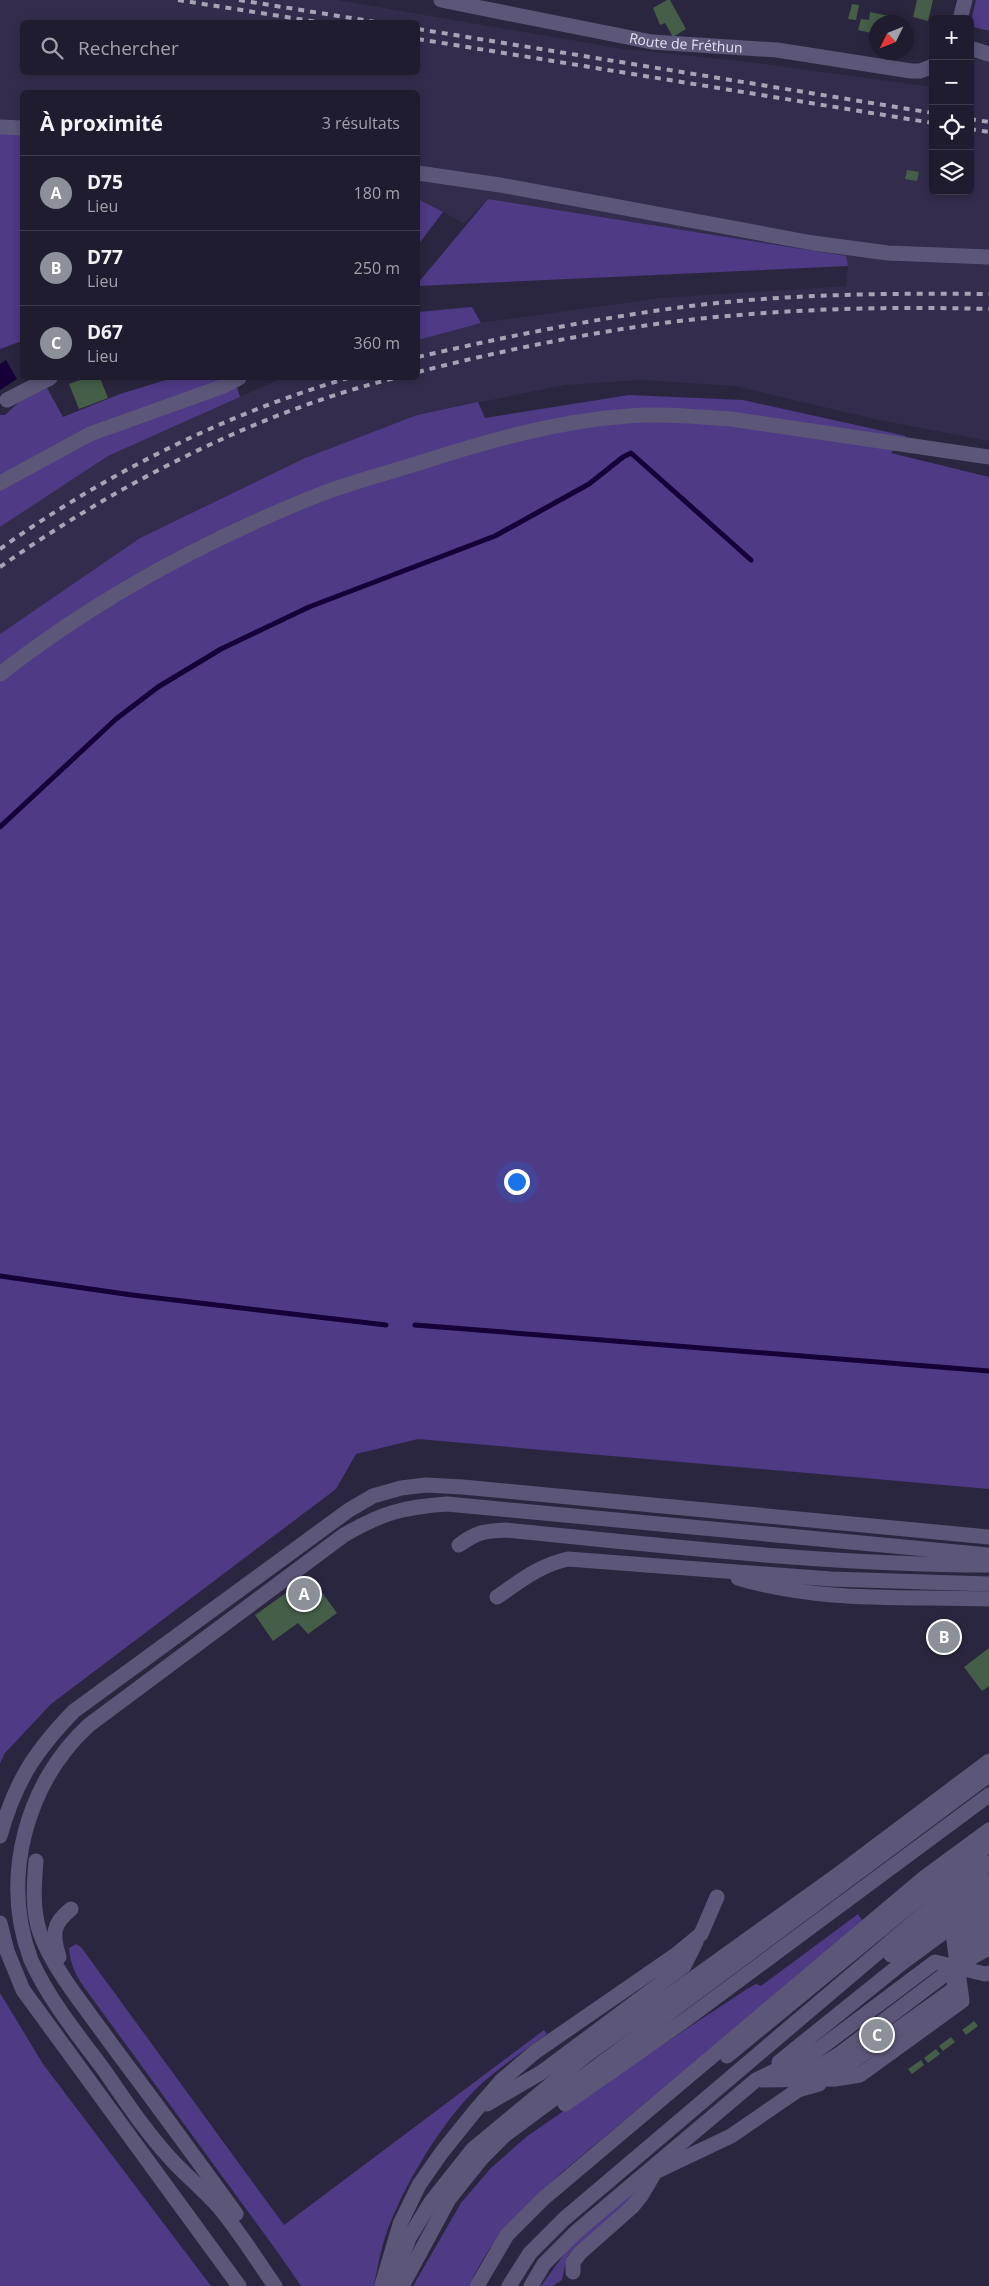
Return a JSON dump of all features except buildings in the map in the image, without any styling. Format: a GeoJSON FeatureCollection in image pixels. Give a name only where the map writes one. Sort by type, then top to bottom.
{"type":"FeatureCollection","features":[{"type":"Feature","properties":{"kind":"street","name":"Route de Fréthun"},"geometry":{"type":"LineString","coordinates":[[441,0],[652,42],[777,50],[910,70],[929,67]]}},
{"type":"Feature","properties":{"kind":"street"},"geometry":{"type":"LineString","coordinates":[[961,15],[965,0]]}},
{"type":"Feature","properties":{"kind":"street"},"geometry":{"type":"LineString","coordinates":[[974,49],[989,54]]}},
{"type":"Feature","properties":{"kind":"street"},"geometry":{"type":"LineString","coordinates":[[0,127],[20,128]]}},
{"type":"Feature","properties":{"kind":"street"},"geometry":{"type":"LineString","coordinates":[[420,173],[500,185],[813,243],[888,253],[989,257]]}},
{"type":"Feature","properties":{"kind":"street"},"geometry":{"type":"LineString","coordinates":[[7,400],[46,380]]}},
{"type":"Feature","properties":{"kind":"street"},"geometry":{"type":"LineString","coordinates":[[0,483],[90,434],[224,386],[235,380]]}},
{"type":"Feature","properties":{"kind":"street"},"geometry":{"type":"LineString","coordinates":[[0,674],[70,623],[129,585],[266,518],[322,494],[468,447],[530,432],[621,416],[698,417],[731,419],[989,457]]}},
{"type":"Feature","properties":{"kind":"street"},"geometry":{"type":"LineString","coordinates":[[0,1836],[9,1804],[26,1769],[48,1738],[74,1711],[324,1526],[373,1496],[401,1488],[426,1485],[464,1487],[989,1536]]}},
{"type":"Feature","properties":{"kind":"street"},"geometry":{"type":"LineString","coordinates":[[435,1504],[473,1516],[557,1523],[598,1531],[636,1543]]}},
{"type":"Feature","properties":{"kind":"street"},"geometry":{"type":"LineString","coordinates":[[275,2286],[219,2208],[158,2144],[57,2006],[43,1984],[31,1958],[18,1908],[16,1881],[23,1835],[31,1808],[43,1781],[58,1757],[89,1725],[344,1536],[370,1520],[391,1511],[414,1506],[447,1504],[989,1554]]}},
{"type":"Feature","properties":{"kind":"street"},"geometry":{"type":"LineString","coordinates":[[459,1544],[474,1534],[484,1531],[506,1530],[867,1562],[989,1565]]}},
{"type":"Feature","properties":{"kind":"street"},"geometry":{"type":"LineString","coordinates":[[497,1596],[538,1568],[568,1559],[586,1559],[719,1572],[757,1572],[885,1582],[989,1584]]}},
{"type":"Feature","properties":{"kind":"street"},"geometry":{"type":"LineString","coordinates":[[719,1572],[771,1588],[802,1593],[909,1599],[989,1599]]}},
{"type":"Feature","properties":{"kind":"street"},"geometry":{"type":"LineString","coordinates":[[391,2286],[409,2238],[427,2209],[473,2149],[586,2056],[989,1762]]}},
{"type":"Feature","properties":{"kind":"street"},"geometry":{"type":"LineString","coordinates":[[402,2286],[449,2199],[481,2159],[504,2136],[989,1775]]}},
{"type":"Feature","properties":{"kind":"street"},"geometry":{"type":"LineString","coordinates":[[849,1880],[989,1779]]}},
{"type":"Feature","properties":{"kind":"street"},"geometry":{"type":"LineString","coordinates":[[504,2136],[549,2115],[688,2018],[989,1795]]}},
{"type":"Feature","properties":{"kind":"street"},"geometry":{"type":"LineString","coordinates":[[477,2286],[507,2235],[544,2198],[925,1876],[989,1830]]}},
{"type":"Feature","properties":{"kind":"street"},"geometry":{"type":"LineString","coordinates":[[488,2286],[515,2241],[551,2205],[926,1892],[989,1846]]}},
{"type":"Feature","properties":{"kind":"street"},"geometry":{"type":"LineString","coordinates":[[36,1861],[34,1897],[40,1932],[50,1954],[286,2286]]}},
{"type":"Feature","properties":{"kind":"street"},"geometry":{"type":"LineString","coordinates":[[499,2286],[523,2248],[558,2213],[727,2070],[989,1863]]}},
{"type":"Feature","properties":{"kind":"street"},"geometry":{"type":"LineString","coordinates":[[520,2286],[537,2259],[570,2226],[904,1944],[989,1880]]}},
{"type":"Feature","properties":{"kind":"street"},"geometry":{"type":"LineString","coordinates":[[475,2111],[542,2072],[684,1966],[701,1934],[717,1897]]}},
{"type":"Feature","properties":{"kind":"street"},"geometry":{"type":"LineString","coordinates":[[531,2286],[544,2264],[576,2232],[637,2180],[756,2080],[902,1963],[989,1898]]}},
{"type":"Feature","properties":{"kind":"street"},"geometry":{"type":"LineString","coordinates":[[509,2286],[530,2253],[564,2219],[936,1904]]}},
{"type":"Feature","properties":{"kind":"street"},"geometry":{"type":"LineString","coordinates":[[66,1979],[55,1944],[55,1931],[58,1919],[71,1909]]}},
{"type":"Feature","properties":{"kind":"street"},"geometry":{"type":"LineString","coordinates":[[756,2080],[833,2072],[852,2063],[954,1989],[961,1937],[989,1915]]}},
{"type":"Feature","properties":{"kind":"street"},"geometry":{"type":"LineString","coordinates":[[0,1923],[7,1951],[23,1990],[239,2286]]}},
{"type":"Feature","properties":{"kind":"street"},"geometry":{"type":"LineString","coordinates":[[637,2180],[731,2136],[798,2090],[835,2079],[860,2075],[962,2001],[952,1926]]}},
{"type":"Feature","properties":{"kind":"street"},"geometry":{"type":"LineString","coordinates":[[956,1966],[970,1946],[989,1932]]}},
{"type":"Feature","properties":{"kind":"street"},"geometry":{"type":"LineString","coordinates":[[381,2286],[400,2224],[419,2185],[442,2152],[502,2080],[535,2052],[677,1954],[701,1934]]}},
{"type":"Feature","properties":{"kind":"street"},"geometry":{"type":"LineString","coordinates":[[956,1966],[989,1948]]}},
{"type":"Feature","properties":{"kind":"street"},"geometry":{"type":"LineString","coordinates":[[756,2080],[820,2049],[935,1962],[988,1972]]}},
{"type":"Feature","properties":{"kind":"street"},"geometry":{"type":"LineString","coordinates":[[603,2027],[669,1997]]}},
{"type":"Feature","properties":{"kind":"street"},"geometry":{"type":"LineString","coordinates":[[756,2080],[835,2079]]}},
{"type":"Feature","properties":{"kind":"street"},"geometry":{"type":"LineString","coordinates":[[573,2272],[574,2262],[580,2253],[632,2207],[641,2196],[654,2173],[671,2152]]}},
{"type":"Feature","properties":{"kind":"shaded area"},"geometry":{"type":"Polygon","coordinates":[[[0,0],[337,0],[623,49],[750,62],[929,86],[929,195],[974,195],[974,60],[978,58],[989,61],[989,441],[879,420],[735,386],[641,380],[565,385],[417,415],[305,458],[140,538],[0,634],[0,527],[108,456],[278,380],[420,380],[420,337],[458,326],[661,298],[846,286],[848,266],[488,199],[464,223],[420,200],[420,90],[20,90],[20,132],[0,128],[0,0]]]}},
{"type":"Feature","properties":{"kind":"shaded area"},"geometry":{"type":"Polygon","coordinates":[[[976,0],[989,0],[989,31],[974,27],[973,15],[976,0]]]}},
{"type":"Feature","properties":{"kind":"shaded area"},"geometry":{"type":"Polygon","coordinates":[[[0,129],[20,132],[20,342],[0,349],[0,129]]]}},
{"type":"Feature","properties":{"kind":"shaded area"},"geometry":{"type":"Polygon","coordinates":[[[488,199],[846,256],[848,266],[420,286],[420,281],[488,199]]]}},
{"type":"Feature","properties":{"kind":"shaded area"},"geometry":{"type":"Polygon","coordinates":[[[420,200],[443,212],[420,242],[420,200]]]}},
{"type":"Feature","properties":{"kind":"shaded area"},"geometry":{"type":"Polygon","coordinates":[[[472,307],[481,323],[420,339],[420,312],[472,307]]]}},
{"type":"Feature","properties":{"kind":"shaded area"},"geometry":{"type":"Polygon","coordinates":[[[6,360],[17,379],[0,390],[0,364],[6,360]]]}},
{"type":"Feature","properties":{"kind":"shaded area"},"geometry":{"type":"Polygon","coordinates":[[[166,380],[235,380],[240,397],[108,456],[0,527],[0,415],[5,415],[19,402],[47,388],[63,417],[120,394],[166,380]]]}},
{"type":"Feature","properties":{"kind":"shaded area"},"geometry":{"type":"Polygon","coordinates":[[[629,395],[743,400],[906,436],[891,453],[989,477],[989,1489],[418,1439],[356,1454],[336,1489],[51,1704],[5,1753],[0,1763],[0,634],[140,538],[305,458],[417,415],[478,402],[485,418],[629,395]]]}},
{"type":"Feature","properties":{"kind":"shaded area"},"geometry":{"type":"Polygon","coordinates":[[[858,1914],[863,1922],[561,2173],[533,2199],[498,2238],[478,2268],[469,2286],[413,2286],[461,2203],[490,2169],[526,2137],[747,1989],[756,1984],[761,1986],[858,1914]]]}},
{"type":"Feature","properties":{"kind":"shaded area"},"geometry":{"type":"Polygon","coordinates":[[[76,1944],[81,1947],[284,2225],[544,2030],[547,2034],[477,2088],[436,2138],[401,2198],[392,2218],[383,2243],[374,2286],[301,2286],[81,1983],[76,1975],[69,1948],[76,1944]]]}},
{"type":"Feature","properties":{"kind":"shaded area"},"geometry":{"type":"Polygon","coordinates":[[[0,1993],[43,2064],[211,2286],[0,2286],[0,1993]]]}},
{"type":"Feature","properties":{"kind":"shaded area"},"geometry":{"type":"Polygon","coordinates":[[[633,2193],[635,2197],[576,2247],[567,2257],[562,2280],[553,2286],[541,2286],[570,2246],[633,2193]]]}},
{"type":"Feature","properties":{"kind":"waterway"},"geometry":{"type":"LineString","coordinates":[[0,827],[116,719],[158,687],[221,649],[309,607],[495,536],[589,484],[623,457],[631,453],[751,560]]}},
{"type":"Feature","properties":{"kind":"waterway"},"geometry":{"type":"LineString","coordinates":[[0,1276],[132,1295],[386,1325]]}},
{"type":"Feature","properties":{"kind":"waterway"},"geometry":{"type":"LineString","coordinates":[[415,1325],[989,1371]]}},
{"type":"Feature","properties":{"kind":"railway"},"geometry":{"type":"LineString","coordinates":[[178,0],[305,20]]}},
{"type":"Feature","properties":{"kind":"railway"},"geometry":{"type":"LineString","coordinates":[[239,0],[364,20]]}},
{"type":"Feature","properties":{"kind":"railway"},"geometry":{"type":"LineString","coordinates":[[420,29],[929,112]]}},
{"type":"Feature","properties":{"kind":"railway"},"geometry":{"type":"LineString","coordinates":[[420,39],[929,122]]}},
{"type":"Feature","properties":{"kind":"railway"},"geometry":{"type":"LineString","coordinates":[[974,120],[989,122]]}},
{"type":"Feature","properties":{"kind":"railway"},"geometry":{"type":"LineString","coordinates":[[974,130],[989,132]]}},
{"type":"Feature","properties":{"kind":"railway"},"geometry":{"type":"LineString","coordinates":[[420,357],[553,328],[690,306],[764,299],[839,295],[989,294]]}},
{"type":"Feature","properties":{"kind":"railway"},"geometry":{"type":"LineString","coordinates":[[420,372],[575,337],[671,322],[790,311],[909,308],[989,309]]}},
{"type":"Feature","properties":{"kind":"railway"},"geometry":{"type":"LineString","coordinates":[[0,549],[81,496],[167,449],[256,409],[342,380]]}},
{"type":"Feature","properties":{"kind":"railway"},"geometry":{"type":"LineString","coordinates":[[0,567],[91,508],[189,454],[291,410],[388,380]]}},
{"type":"Feature","properties":{"kind":"place","name":"D75"},"geometry":{"type":"Point","coordinates":[304,1594]}},
{"type":"Feature","properties":{"kind":"place","name":"D77"},"geometry":{"type":"Point","coordinates":[944,1637]}},
{"type":"Feature","properties":{"kind":"place","name":"D67"},"geometry":{"type":"Point","coordinates":[877,2035]}}]}
